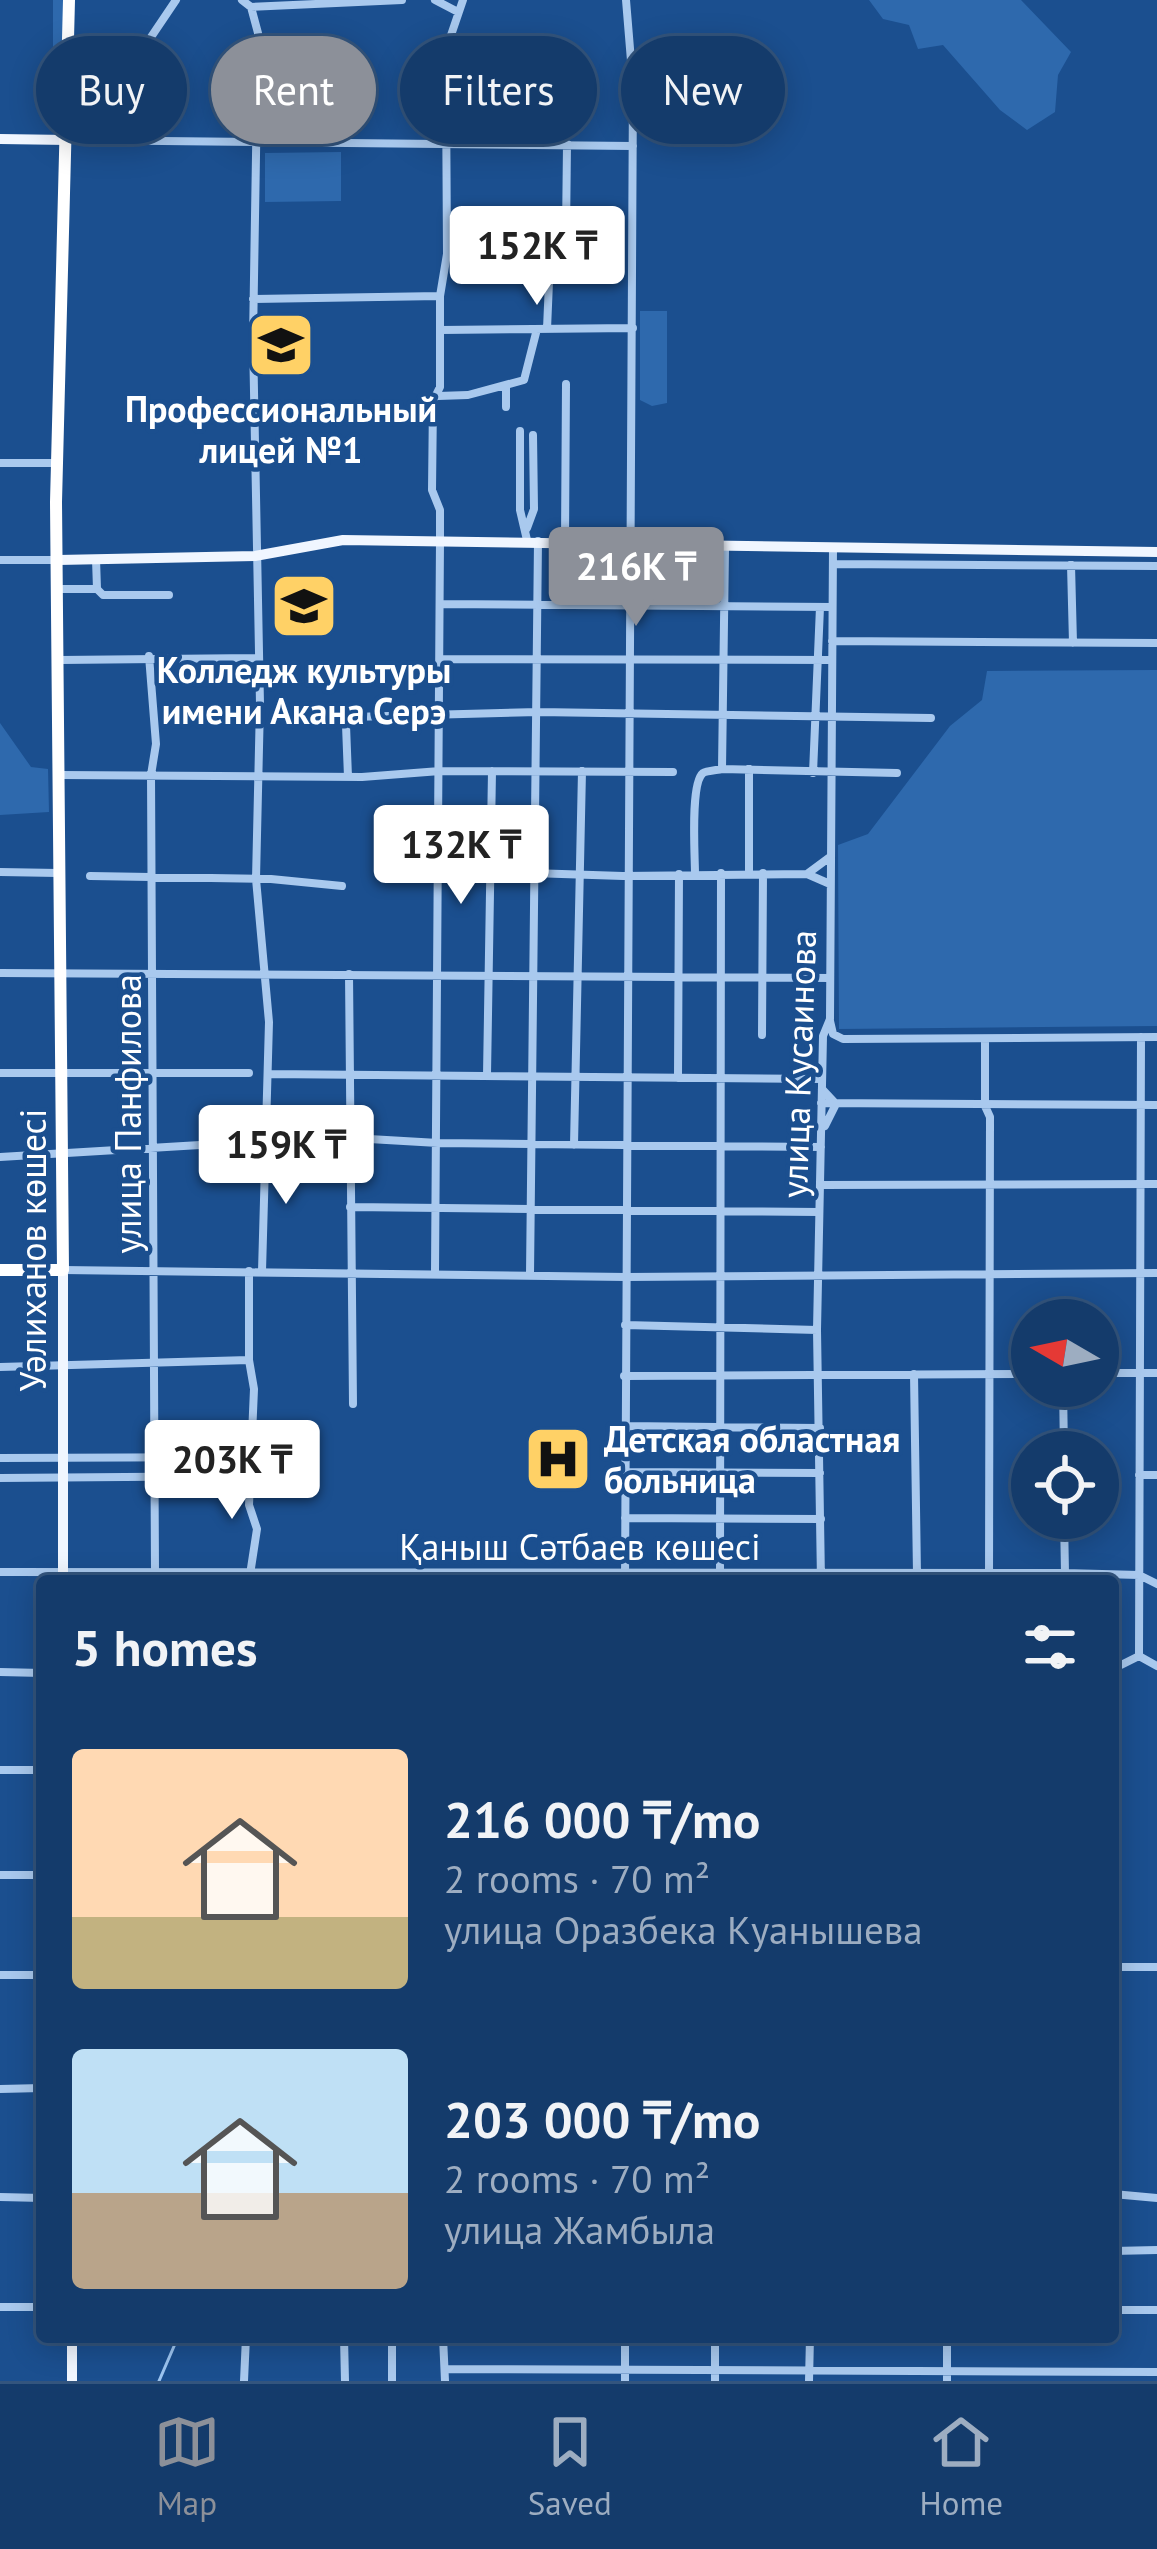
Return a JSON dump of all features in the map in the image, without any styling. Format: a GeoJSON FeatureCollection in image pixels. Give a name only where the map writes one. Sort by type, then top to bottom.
{"type":"FeatureCollection","features":[{"type":"Feature","properties":{"kind":"highway"},"geometry":{"type":"LineString","coordinates":[[69,0],[71,36]]}},
{"type":"Feature","properties":{"kind":"highway"},"geometry":{"type":"LineString","coordinates":[[59,814],[57,463],[75,144]]}},
{"type":"Feature","properties":{"kind":"highway"},"geometry":{"type":"LineString","coordinates":[[58,560],[59,660]]}},
{"type":"Feature","properties":{"kind":"highway","name":"Уәлиханов көшесі"},"geometry":{"type":"LineString","coordinates":[[59,660],[63,1270]]}},
{"type":"Feature","properties":{"kind":"highway"},"geometry":{"type":"LineString","coordinates":[[0,1270],[63,1270]]}},
{"type":"Feature","properties":{"kind":"main road"},"geometry":{"type":"LineString","coordinates":[[0,140],[36,140]]}},
{"type":"Feature","properties":{"kind":"main road"},"geometry":{"type":"LineString","coordinates":[[58,560],[254,556],[343,541],[530,537],[725,549],[833,548],[1058,558],[1157,553]]}},
{"type":"Feature","properties":{"kind":"main road","name":"Уәлиханов көшесі"},"geometry":{"type":"LineString","coordinates":[[63,1270],[63,1575]]}},
{"type":"Feature","properties":{"kind":"main road"},"geometry":{"type":"LineString","coordinates":[[72,2343],[73,2381]]}},
{"type":"Feature","properties":{"kind":"street"},"geometry":{"type":"LineString","coordinates":[[150,36],[176,0]]}},
{"type":"Feature","properties":{"kind":"street"},"geometry":{"type":"LineString","coordinates":[[258,36],[246,4],[402,0]]}},
{"type":"Feature","properties":{"kind":"street"},"geometry":{"type":"LineString","coordinates":[[435,0],[458,12]]}},
{"type":"Feature","properties":{"kind":"street"},"geometry":{"type":"LineString","coordinates":[[452,36],[463,0]]}},
{"type":"Feature","properties":{"kind":"street"},"geometry":{"type":"LineString","coordinates":[[625,1575],[633,328],[632,45],[626,0]]}},
{"type":"Feature","properties":{"kind":"street"},"geometry":{"type":"LineString","coordinates":[[256,144],[256,879],[269,1011],[262,1271]]}},
{"type":"Feature","properties":{"kind":"street"},"geometry":{"type":"LineString","coordinates":[[435,1273],[440,540],[439,506],[432,490],[433,401],[440,387],[440,296],[447,254],[445,144]]}},
{"type":"Feature","properties":{"kind":"street"},"geometry":{"type":"LineString","coordinates":[[433,401],[442,394],[468,395],[526,378],[543,329],[550,258],[566,236],[566,144]]}},
{"type":"Feature","properties":{"kind":"street"},"geometry":{"type":"LineString","coordinates":[[588,144],[633,146]]}},
{"type":"Feature","properties":{"kind":"street"},"geometry":{"type":"LineString","coordinates":[[253,299],[440,296]]}},
{"type":"Feature","properties":{"kind":"street"},"geometry":{"type":"LineString","coordinates":[[441,330],[633,328]]}},
{"type":"Feature","properties":{"kind":"street"},"geometry":{"type":"LineString","coordinates":[[565,541],[566,384]]}},
{"type":"Feature","properties":{"kind":"street"},"geometry":{"type":"LineString","coordinates":[[506,386],[506,407]]}},
{"type":"Feature","properties":{"kind":"street"},"geometry":{"type":"LineString","coordinates":[[520,431],[520,510],[530,537],[538,605],[530,1275]]}},
{"type":"Feature","properties":{"kind":"street"},"geometry":{"type":"LineString","coordinates":[[530,537],[533,435]]}},
{"type":"Feature","properties":{"kind":"street"},"geometry":{"type":"LineString","coordinates":[[0,464],[57,463]]}},
{"type":"Feature","properties":{"kind":"street","name":"улица Кусаинова"},"geometry":{"type":"LineString","coordinates":[[821,1575],[817,1330],[821,1083],[823,1036],[830,1019],[833,548]]}},
{"type":"Feature","properties":{"kind":"street"},"geometry":{"type":"LineString","coordinates":[[722,769],[725,549]]}},
{"type":"Feature","properties":{"kind":"street"},"geometry":{"type":"LineString","coordinates":[[833,564],[1058,558],[1072,565],[1157,566]]}},
{"type":"Feature","properties":{"kind":"street"},"geometry":{"type":"LineString","coordinates":[[96,559],[97,589],[103,595],[170,595]]}},
{"type":"Feature","properties":{"kind":"street"},"geometry":{"type":"LineString","coordinates":[[0,560],[58,560]]}},
{"type":"Feature","properties":{"kind":"street"},"geometry":{"type":"LineString","coordinates":[[1072,565],[1073,643]]}},
{"type":"Feature","properties":{"kind":"street"},"geometry":{"type":"LineString","coordinates":[[59,589],[97,589]]}},
{"type":"Feature","properties":{"kind":"street"},"geometry":{"type":"LineString","coordinates":[[440,604],[832,607]]}},
{"type":"Feature","properties":{"kind":"street"},"geometry":{"type":"LineString","coordinates":[[813,773],[820,607]]}},
{"type":"Feature","properties":{"kind":"street"},"geometry":{"type":"LineString","coordinates":[[832,641],[1157,644]]}},
{"type":"Feature","properties":{"kind":"street","name":"улица Панфилова"},"geometry":{"type":"LineString","coordinates":[[148,656],[156,744],[151,775],[155,1572]]}},
{"type":"Feature","properties":{"kind":"street"},"geometry":{"type":"LineString","coordinates":[[59,660],[258,658]]}},
{"type":"Feature","properties":{"kind":"street"},"geometry":{"type":"LineString","coordinates":[[440,659],[832,660]]}},
{"type":"Feature","properties":{"kind":"street"},"geometry":{"type":"LineString","coordinates":[[348,777],[346,724],[351,717],[538,712],[932,718]]}},
{"type":"Feature","properties":{"kind":"street"},"geometry":{"type":"LineString","coordinates":[[748,873],[749,769]]}},
{"type":"Feature","properties":{"kind":"street"},"geometry":{"type":"LineString","coordinates":[[487,1075],[492,770]]}},
{"type":"Feature","properties":{"kind":"street"},"geometry":{"type":"LineString","coordinates":[[574,1145],[582,771]]}},
{"type":"Feature","properties":{"kind":"street"},"geometry":{"type":"LineString","coordinates":[[60,775],[674,772]]}},
{"type":"Feature","properties":{"kind":"street"},"geometry":{"type":"LineString","coordinates":[[695,874],[695,796],[697,779],[704,772],[897,773]]}},
{"type":"Feature","properties":{"kind":"street"},"geometry":{"type":"LineString","coordinates":[[807,874],[830,856]]}},
{"type":"Feature","properties":{"kind":"street"},"geometry":{"type":"LineString","coordinates":[[439,870],[807,874],[830,884]]}},
{"type":"Feature","properties":{"kind":"street"},"geometry":{"type":"LineString","coordinates":[[0,872],[60,873]]}},
{"type":"Feature","properties":{"kind":"street"},"geometry":{"type":"LineString","coordinates":[[720,1574],[721,873]]}},
{"type":"Feature","properties":{"kind":"street"},"geometry":{"type":"LineString","coordinates":[[762,1035],[764,873]]}},
{"type":"Feature","properties":{"kind":"street"},"geometry":{"type":"LineString","coordinates":[[678,1078],[679,874]]}},
{"type":"Feature","properties":{"kind":"street"},"geometry":{"type":"LineString","coordinates":[[90,876],[342,886]]}},
{"type":"Feature","properties":{"kind":"street"},"geometry":{"type":"LineString","coordinates":[[0,973],[830,978]]}},
{"type":"Feature","properties":{"kind":"street"},"geometry":{"type":"LineString","coordinates":[[349,974],[353,1404]]}},
{"type":"Feature","properties":{"kind":"street"},"geometry":{"type":"LineString","coordinates":[[830,1019],[833,1034],[843,1039],[1157,1037]]}},
{"type":"Feature","properties":{"kind":"street"},"geometry":{"type":"LineString","coordinates":[[1139,1656],[1141,1037]]}},
{"type":"Feature","properties":{"kind":"street"},"geometry":{"type":"LineString","coordinates":[[985,1040],[985,1106],[990,1117],[989,1575]]}},
{"type":"Feature","properties":{"kind":"street"},"geometry":{"type":"LineString","coordinates":[[0,1073],[249,1073]]}},
{"type":"Feature","properties":{"kind":"street"},"geometry":{"type":"LineString","coordinates":[[268,1074],[821,1083],[836,1104]]}},
{"type":"Feature","properties":{"kind":"street"},"geometry":{"type":"LineString","coordinates":[[821,1103],[1157,1105]]}},
{"type":"Feature","properties":{"kind":"street"},"geometry":{"type":"LineString","coordinates":[[268,1140],[720,1147],[821,1143],[836,1104]]}},
{"type":"Feature","properties":{"kind":"street"},"geometry":{"type":"LineString","coordinates":[[0,1157],[250,1142]]}},
{"type":"Feature","properties":{"kind":"street"},"geometry":{"type":"LineString","coordinates":[[820,1185],[1157,1184]]}},
{"type":"Feature","properties":{"kind":"street"},"geometry":{"type":"LineString","coordinates":[[350,1207],[820,1212]]}},
{"type":"Feature","properties":{"kind":"street"},"geometry":{"type":"LineString","coordinates":[[63,1270],[626,1277],[1157,1273]]}},
{"type":"Feature","properties":{"kind":"street"},"geometry":{"type":"LineString","coordinates":[[249,1271],[254,1389],[249,1505],[257,1528],[249,1575]]}},
{"type":"Feature","properties":{"kind":"street"},"geometry":{"type":"LineString","coordinates":[[625,1325],[817,1330]]}},
{"type":"Feature","properties":{"kind":"street"},"geometry":{"type":"LineString","coordinates":[[0,1367],[250,1360]]}},
{"type":"Feature","properties":{"kind":"street"},"geometry":{"type":"LineString","coordinates":[[1119,1373],[1157,1373]]}},
{"type":"Feature","properties":{"kind":"street"},"geometry":{"type":"LineString","coordinates":[[624,1376],[1011,1374]]}},
{"type":"Feature","properties":{"kind":"street"},"geometry":{"type":"LineString","coordinates":[[914,1375],[917,1574]]}},
{"type":"Feature","properties":{"kind":"street"},"geometry":{"type":"LineString","coordinates":[[624,1426],[820,1428]]}},
{"type":"Feature","properties":{"kind":"street"},"geometry":{"type":"LineString","coordinates":[[0,1458],[250,1456]]}},
{"type":"Feature","properties":{"kind":"street"},"geometry":{"type":"LineString","coordinates":[[626,1472],[820,1473]]}},
{"type":"Feature","properties":{"kind":"street"},"geometry":{"type":"LineString","coordinates":[[1139,1474],[1157,1475]]}},
{"type":"Feature","properties":{"kind":"street"},"geometry":{"type":"LineString","coordinates":[[0,1478],[249,1475]]}},
{"type":"Feature","properties":{"kind":"street"},"geometry":{"type":"LineString","coordinates":[[625,1518],[821,1519]]}},
{"type":"Feature","properties":{"kind":"street"},"geometry":{"type":"LineString","coordinates":[[1064,1539],[1065,1573]]}},
{"type":"Feature","properties":{"kind":"street","name":"Қаныш Сәтбаев көшесі"},"geometry":{"type":"LineString","coordinates":[[0,1572],[47,1575]]}},
{"type":"Feature","properties":{"kind":"street","name":"Қаныш Сәтбаев көшесі"},"geometry":{"type":"LineString","coordinates":[[86,1575],[211,1575]]}},
{"type":"Feature","properties":{"kind":"street","name":"Қаныш Сәтбаев көшесі"},"geometry":{"type":"LineString","coordinates":[[712,1575],[726,1575]]}},
{"type":"Feature","properties":{"kind":"street","name":"Қаныш Сәтбаев көшесі"},"geometry":{"type":"LineString","coordinates":[[885,1575],[935,1575]]}},
{"type":"Feature","properties":{"kind":"street","name":"Қаныш Сәтбаев көшесі"},"geometry":{"type":"LineString","coordinates":[[1035,1575],[1139,1575],[1157,1584]]}},
{"type":"Feature","properties":{"kind":"street"},"geometry":{"type":"LineString","coordinates":[[1119,1663],[1139,1656]]}},
{"type":"Feature","properties":{"kind":"street"},"geometry":{"type":"LineString","coordinates":[[1139,1656],[1157,1666]]}},
{"type":"Feature","properties":{"kind":"street"},"geometry":{"type":"LineString","coordinates":[[0,1672],[36,1672]]}},
{"type":"Feature","properties":{"kind":"street"},"geometry":{"type":"LineString","coordinates":[[0,1770],[36,1770]]}},
{"type":"Feature","properties":{"kind":"street"},"geometry":{"type":"LineString","coordinates":[[0,1875],[36,1875]]}},
{"type":"Feature","properties":{"kind":"street"},"geometry":{"type":"LineString","coordinates":[[1119,1967],[1157,1967]]}},
{"type":"Feature","properties":{"kind":"street"},"geometry":{"type":"LineString","coordinates":[[0,1975],[36,1975]]}},
{"type":"Feature","properties":{"kind":"street"},"geometry":{"type":"LineString","coordinates":[[0,2089],[36,2088]]}},
{"type":"Feature","properties":{"kind":"street"},"geometry":{"type":"LineString","coordinates":[[1119,2195],[1157,2198]]}},
{"type":"Feature","properties":{"kind":"street"},"geometry":{"type":"LineString","coordinates":[[0,2197],[36,2198]]}},
{"type":"Feature","properties":{"kind":"street"},"geometry":{"type":"LineString","coordinates":[[1119,2251],[1157,2250]]}},
{"type":"Feature","properties":{"kind":"street"},"geometry":{"type":"LineString","coordinates":[[0,2306],[36,2307]]}},
{"type":"Feature","properties":{"kind":"street"},"geometry":{"type":"LineString","coordinates":[[1119,2310],[1157,2310]]}},
{"type":"Feature","properties":{"kind":"street"},"geometry":{"type":"LineString","coordinates":[[244,2381],[247,2343]]}},
{"type":"Feature","properties":{"kind":"street"},"geometry":{"type":"LineString","coordinates":[[344,2343],[345,2381]]}},
{"type":"Feature","properties":{"kind":"street"},"geometry":{"type":"LineString","coordinates":[[392,2343],[392,2381]]}},
{"type":"Feature","properties":{"kind":"street"},"geometry":{"type":"LineString","coordinates":[[443,2343],[445,2381]]}},
{"type":"Feature","properties":{"kind":"street"},"geometry":{"type":"LineString","coordinates":[[625,2343],[625,2376]]}},
{"type":"Feature","properties":{"kind":"street"},"geometry":{"type":"LineString","coordinates":[[715,2343],[715,2376]]}},
{"type":"Feature","properties":{"kind":"street"},"geometry":{"type":"LineString","coordinates":[[809,2343],[809,2376]]}},
{"type":"Feature","properties":{"kind":"street"},"geometry":{"type":"LineString","coordinates":[[946,2343],[946,2377]]}},
{"type":"Feature","properties":{"kind":"street"},"geometry":{"type":"LineString","coordinates":[[445,2369],[534,2376],[946,2377],[1157,2372]]}},
{"type":"Feature","properties":{"kind":"shaded area"},"geometry":{"type":"Polygon","coordinates":[[[53,0],[63,0],[63,36],[53,36],[53,0]]]}},
{"type":"Feature","properties":{"kind":"shaded area"},"geometry":{"type":"Polygon","coordinates":[[[869,0],[1021,0],[1071,52],[1058,75],[1055,112],[1027,130],[1000,110],[943,45],[918,49],[909,25],[883,19],[869,0]]]}},
{"type":"Feature","properties":{"kind":"shaded area"},"geometry":{"type":"Polygon","coordinates":[[[341,152],[341,201],[265,202],[265,153],[341,152]]]}},
{"type":"Feature","properties":{"kind":"shaded area"},"geometry":{"type":"Polygon","coordinates":[[[640,311],[667,311],[667,403],[652,406],[640,400],[640,311]]]}},
{"type":"Feature","properties":{"kind":"shaded area"},"geometry":{"type":"Polygon","coordinates":[[[1157,670],[1157,1026],[839,1029],[838,845],[868,834],[950,726],[982,700],[987,671],[1157,670]]]}},
{"type":"Feature","properties":{"kind":"shaded area"},"geometry":{"type":"Polygon","coordinates":[[[0,723],[31,767],[48,769],[49,812],[0,815],[0,723]]]}},
{"type":"Feature","properties":{"kind":"waterway"},"geometry":{"type":"LineString","coordinates":[[159,2381],[175,2343]]}},
{"type":"Feature","properties":{"kind":"place","name":"Профессиональный лицей №1"},"geometry":{"type":"Point","coordinates":[281,345]}},
{"type":"Feature","properties":{"kind":"place","name":"Колледж культуры имени Акана Серэ"},"geometry":{"type":"Point","coordinates":[304,606]}},
{"type":"Feature","properties":{"kind":"place","name":"Детская областная больница"},"geometry":{"type":"Point","coordinates":[558,1459]}}]}
